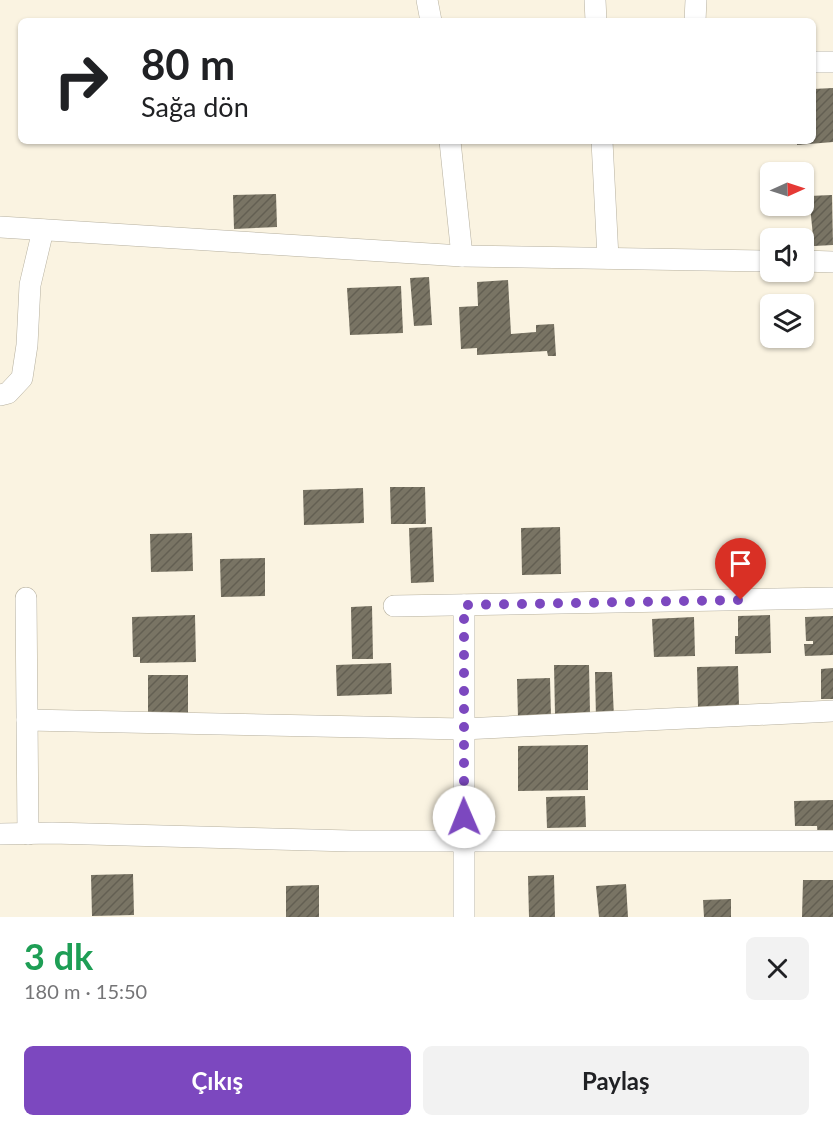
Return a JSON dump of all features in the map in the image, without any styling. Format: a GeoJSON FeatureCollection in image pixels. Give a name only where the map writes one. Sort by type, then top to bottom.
{"type":"FeatureCollection","features":[{"type":"Feature","properties":{"kind":"street"},"geometry":{"type":"LineString","coordinates":[[427,0],[430,18]]}},
{"type":"Feature","properties":{"kind":"street"},"geometry":{"type":"LineString","coordinates":[[595,0],[596,18]]}},
{"type":"Feature","properties":{"kind":"street"},"geometry":{"type":"LineString","coordinates":[[695,18],[696,0]]}},
{"type":"Feature","properties":{"kind":"street"},"geometry":{"type":"LineString","coordinates":[[816,62],[833,62]]}},
{"type":"Feature","properties":{"kind":"street"},"geometry":{"type":"LineString","coordinates":[[450,144],[462,256]]}},
{"type":"Feature","properties":{"kind":"street"},"geometry":{"type":"LineString","coordinates":[[602,144],[608,258]]}},
{"type":"Feature","properties":{"kind":"street"},"geometry":{"type":"LineString","coordinates":[[0,227],[462,256],[760,261]]}},
{"type":"Feature","properties":{"kind":"street"},"geometry":{"type":"LineString","coordinates":[[0,395],[8,393],[22,378],[27,345],[30,285],[43,230]]}},
{"type":"Feature","properties":{"kind":"street"},"geometry":{"type":"LineString","coordinates":[[814,261],[833,262]]}},
{"type":"Feature","properties":{"kind":"street"},"geometry":{"type":"LineString","coordinates":[[26,598],[28,834]]}},
{"type":"Feature","properties":{"kind":"street"},"geometry":{"type":"LineString","coordinates":[[394,606],[833,598]]}},
{"type":"Feature","properties":{"kind":"street"},"geometry":{"type":"LineString","coordinates":[[464,605],[464,917]]}},
{"type":"Feature","properties":{"kind":"street"},"geometry":{"type":"LineString","coordinates":[[27,720],[463,729],[833,711]]}},
{"type":"Feature","properties":{"kind":"street"},"geometry":{"type":"LineString","coordinates":[[0,834],[351,841],[464,839],[833,841]]}},
{"type":"Feature","properties":{"kind":"building"},"geometry":{"type":"Polygon","coordinates":[[[833,88],[833,142],[816,143],[816,89],[833,88]]]}},
{"type":"Feature","properties":{"kind":"building"},"geometry":{"type":"Polygon","coordinates":[[[276,194],[277,227],[234,229],[233,195],[276,194]]]}},
{"type":"Feature","properties":{"kind":"building"},"geometry":{"type":"Polygon","coordinates":[[[832,195],[833,245],[814,246],[811,216],[814,216],[814,196],[832,195]]]}},
{"type":"Feature","properties":{"kind":"building"},"geometry":{"type":"Polygon","coordinates":[[[429,277],[432,325],[414,326],[410,278],[429,277]]]}},
{"type":"Feature","properties":{"kind":"building"},"geometry":{"type":"Polygon","coordinates":[[[508,280],[511,334],[536,332],[536,325],[554,324],[556,356],[548,356],[547,351],[477,355],[477,348],[461,349],[459,307],[478,306],[477,282],[508,280]]]}},
{"type":"Feature","properties":{"kind":"building"},"geometry":{"type":"Polygon","coordinates":[[[401,286],[403,333],[350,335],[347,288],[401,286]]]}},
{"type":"Feature","properties":{"kind":"building"},"geometry":{"type":"Polygon","coordinates":[[[390,487],[425,487],[426,524],[391,524],[390,487]]]}},
{"type":"Feature","properties":{"kind":"building"},"geometry":{"type":"Polygon","coordinates":[[[363,488],[364,523],[304,525],[303,490],[363,488]]]}},
{"type":"Feature","properties":{"kind":"building"},"geometry":{"type":"Polygon","coordinates":[[[432,527],[434,582],[411,583],[409,528],[432,527]]]}},
{"type":"Feature","properties":{"kind":"building"},"geometry":{"type":"Polygon","coordinates":[[[560,527],[561,574],[522,575],[521,528],[560,527]]]}},
{"type":"Feature","properties":{"kind":"building"},"geometry":{"type":"Polygon","coordinates":[[[192,533],[193,571],[151,572],[150,534],[192,533]]]}},
{"type":"Feature","properties":{"kind":"building"},"geometry":{"type":"Polygon","coordinates":[[[265,558],[265,596],[221,597],[220,559],[265,558]]]}},
{"type":"Feature","properties":{"kind":"building"},"geometry":{"type":"Polygon","coordinates":[[[372,606],[373,659],[352,659],[351,607],[372,606]]]}},
{"type":"Feature","properties":{"kind":"building"},"geometry":{"type":"Polygon","coordinates":[[[195,615],[196,662],[140,663],[140,657],[133,657],[132,617],[195,615]]]}},
{"type":"Feature","properties":{"kind":"building"},"geometry":{"type":"Polygon","coordinates":[[[770,615],[771,653],[735,654],[738,616],[770,615]]]}},
{"type":"Feature","properties":{"kind":"building"},"geometry":{"type":"Polygon","coordinates":[[[833,616],[833,655],[805,656],[804,644],[813,644],[813,641],[806,641],[805,617],[833,616]]]}},
{"type":"Feature","properties":{"kind":"building"},"geometry":{"type":"Polygon","coordinates":[[[694,617],[695,656],[654,657],[652,619],[694,617]]]}},
{"type":"Feature","properties":{"kind":"building"},"geometry":{"type":"Polygon","coordinates":[[[391,663],[392,694],[337,696],[336,665],[391,663]]]}},
{"type":"Feature","properties":{"kind":"building"},"geometry":{"type":"Polygon","coordinates":[[[554,665],[589,665],[590,713],[555,714],[554,665]]]}},
{"type":"Feature","properties":{"kind":"building"},"geometry":{"type":"Polygon","coordinates":[[[738,666],[739,706],[698,707],[697,667],[738,666]]]}},
{"type":"Feature","properties":{"kind":"building"},"geometry":{"type":"Polygon","coordinates":[[[833,668],[833,699],[821,699],[821,669],[833,668]]]}},
{"type":"Feature","properties":{"kind":"building"},"geometry":{"type":"Polygon","coordinates":[[[595,672],[612,672],[614,718],[596,719],[595,672]]]}},
{"type":"Feature","properties":{"kind":"building"},"geometry":{"type":"Polygon","coordinates":[[[148,675],[188,675],[188,713],[148,714],[148,675]]]}},
{"type":"Feature","properties":{"kind":"building"},"geometry":{"type":"Polygon","coordinates":[[[550,678],[551,717],[518,718],[517,679],[550,678]]]}},
{"type":"Feature","properties":{"kind":"building"},"geometry":{"type":"Polygon","coordinates":[[[588,745],[588,790],[518,791],[518,746],[588,745]]]}},
{"type":"Feature","properties":{"kind":"building"},"geometry":{"type":"Polygon","coordinates":[[[585,796],[586,827],[547,828],[546,797],[585,796]]]}},
{"type":"Feature","properties":{"kind":"building"},"geometry":{"type":"Polygon","coordinates":[[[833,800],[833,835],[818,838],[817,826],[795,826],[794,801],[833,800]]]}},
{"type":"Feature","properties":{"kind":"building"},"geometry":{"type":"Polygon","coordinates":[[[133,874],[134,915],[92,916],[91,875],[133,874]]]}},
{"type":"Feature","properties":{"kind":"building"},"geometry":{"type":"Polygon","coordinates":[[[554,875],[555,917],[529,917],[528,876],[554,875]]]}},
{"type":"Feature","properties":{"kind":"building"},"geometry":{"type":"Polygon","coordinates":[[[803,880],[833,880],[833,917],[802,917],[803,880]]]}},
{"type":"Feature","properties":{"kind":"building"},"geometry":{"type":"Polygon","coordinates":[[[626,884],[628,917],[599,917],[596,886],[626,884]]]}},
{"type":"Feature","properties":{"kind":"building"},"geometry":{"type":"Polygon","coordinates":[[[319,885],[319,917],[286,917],[286,886],[319,885]]]}},
{"type":"Feature","properties":{"kind":"building"},"geometry":{"type":"Polygon","coordinates":[[[731,899],[731,917],[704,917],[703,900],[731,899]]]}},
{"type":"Feature","properties":{"kind":"route"},"geometry":{"type":"LineString","coordinates":[[464,817],[464,605],[741,600]]}}]}
